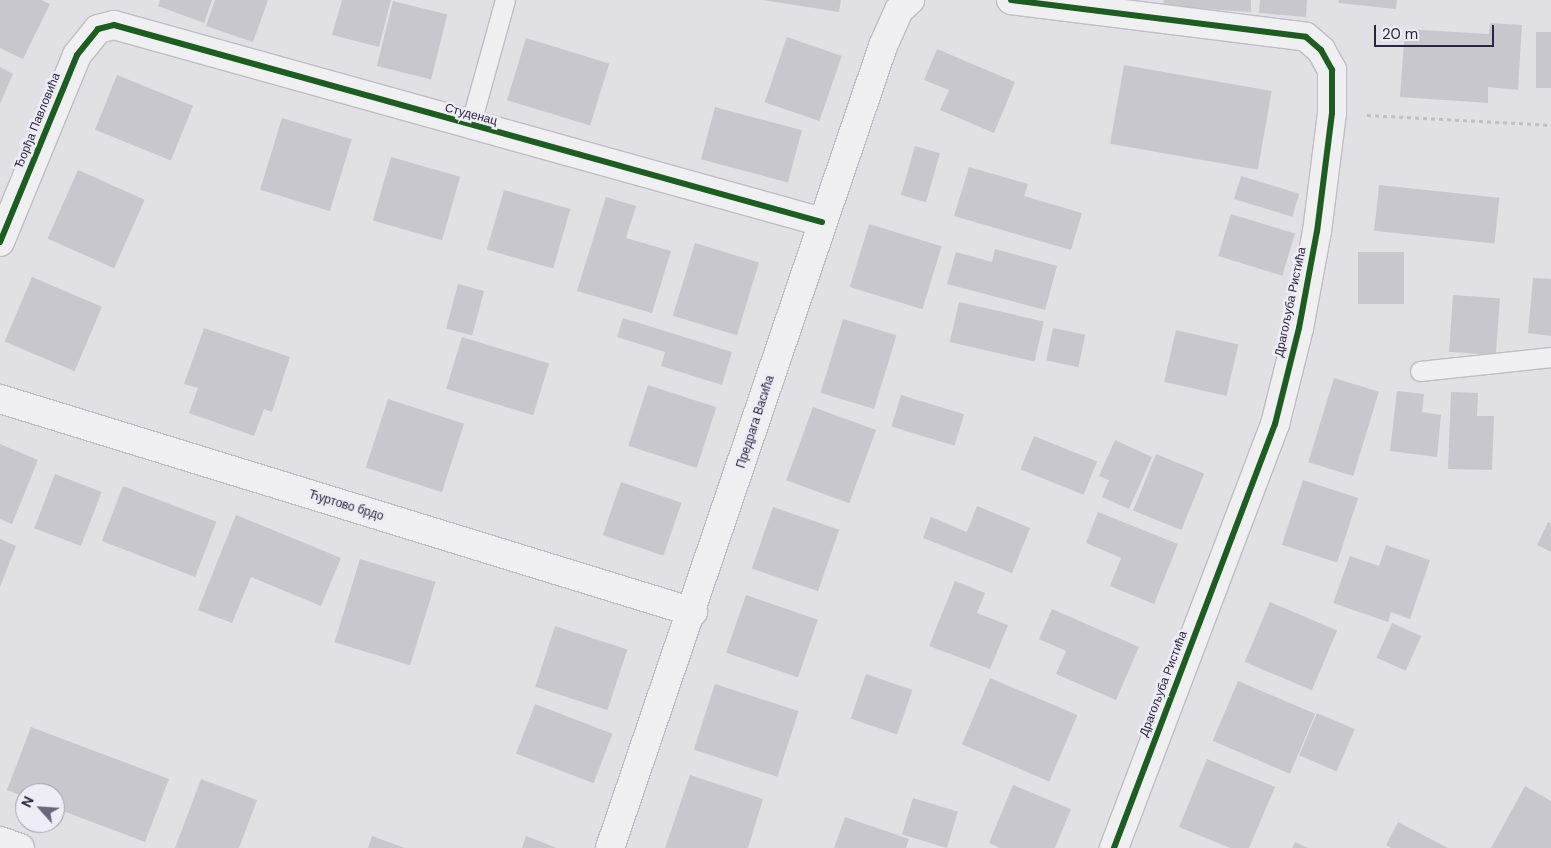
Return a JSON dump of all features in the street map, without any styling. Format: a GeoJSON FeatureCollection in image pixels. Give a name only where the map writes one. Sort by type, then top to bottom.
{"type":"FeatureCollection","features":[{"type":"Feature","properties":{"kind":"street","name":"Предрага Васића"},"geometry":{"type":"LineString","coordinates":[[610,848],[692,612],[822,222],[883,46],[899,10],[910,0]]}},
{"type":"Feature","properties":{"kind":"street","name":"Драгољуба Ристића"},"geometry":{"type":"LineString","coordinates":[[1011,0],[1306,37],[1322,50],[1332,70],[1332,113],[1315,240],[1299,328],[1275,424],[1114,848]]}},
{"type":"Feature","properties":{"kind":"street","name":"Студенац"},"geometry":{"type":"LineString","coordinates":[[114,26],[822,222]]}},
{"type":"Feature","properties":{"kind":"street","name":"Ђорђа Павловића"},"geometry":{"type":"LineString","coordinates":[[0,242],[78,55],[98,29],[114,26]]}},
{"type":"Feature","properties":{"kind":"street","name":"Ћуртово брдо"},"geometry":{"type":"LineString","coordinates":[[0,399],[692,612]]}},
{"type":"Feature","properties":{"kind":"street"},"geometry":{"type":"LineString","coordinates":[[0,841],[20,848]]}},
{"type":"Feature","properties":{"kind":"lane"},"geometry":{"type":"LineString","coordinates":[[470,126],[505,0]]}},
{"type":"Feature","properties":{"kind":"lane"},"geometry":{"type":"LineString","coordinates":[[1420,371],[1551,357]]}},
{"type":"Feature","properties":{"kind":"path"},"geometry":{"type":"LineString","coordinates":[[1332,113],[1551,125]]}},
{"type":"Feature","properties":{"kind":"building"},"geometry":{"type":"Polygon","coordinates":[[[0,0],[41,0],[50,4],[23,59],[0,48],[0,0]]]}},
{"type":"Feature","properties":{"kind":"building"},"geometry":{"type":"Polygon","coordinates":[[[160,0],[212,0],[204,23],[158,6],[160,0]]]}},
{"type":"Feature","properties":{"kind":"building"},"geometry":{"type":"Polygon","coordinates":[[[215,0],[268,0],[253,42],[206,26],[215,0]]]}},
{"type":"Feature","properties":{"kind":"building"},"geometry":{"type":"Polygon","coordinates":[[[342,0],[391,0],[379,47],[332,35],[342,0]]]}},
{"type":"Feature","properties":{"kind":"building"},"geometry":{"type":"Polygon","coordinates":[[[763,0],[841,0],[839,12],[763,0]]]}},
{"type":"Feature","properties":{"kind":"building"},"geometry":{"type":"Polygon","coordinates":[[[1164,0],[1251,0],[1251,12],[1163,6],[1164,0]]]}},
{"type":"Feature","properties":{"kind":"building"},"geometry":{"type":"Polygon","coordinates":[[[1260,0],[1307,0],[1306,17],[1259,13],[1260,0]]]}},
{"type":"Feature","properties":{"kind":"building"},"geometry":{"type":"Polygon","coordinates":[[[1339,0],[1397,0],[1396,9],[1338,3],[1339,0]]]}},
{"type":"Feature","properties":{"kind":"building"},"geometry":{"type":"Polygon","coordinates":[[[393,1],[447,15],[431,80],[377,66],[393,1]]]}},
{"type":"Feature","properties":{"kind":"building"},"geometry":{"type":"Polygon","coordinates":[[[1490,23],[1522,25],[1518,90],[1488,87],[1488,103],[1400,97],[1405,29],[1489,34],[1490,23]]]}},
{"type":"Feature","properties":{"kind":"building"},"geometry":{"type":"Polygon","coordinates":[[[1536,32],[1551,32],[1551,88],[1536,88],[1536,32]]]}},
{"type":"Feature","properties":{"kind":"building"},"geometry":{"type":"Polygon","coordinates":[[[787,37],[842,56],[819,121],[765,102],[787,37]]]}},
{"type":"Feature","properties":{"kind":"building"},"geometry":{"type":"Polygon","coordinates":[[[526,38],[609,63],[590,126],[507,100],[526,38]]]}},
{"type":"Feature","properties":{"kind":"building"},"geometry":{"type":"Polygon","coordinates":[[[937,49],[1015,82],[994,133],[940,110],[949,90],[924,80],[937,49]]]}},
{"type":"Feature","properties":{"kind":"building"},"geometry":{"type":"Polygon","coordinates":[[[1124,65],[1272,91],[1258,170],[1110,144],[1124,65]]]}},
{"type":"Feature","properties":{"kind":"building"},"geometry":{"type":"Polygon","coordinates":[[[0,67],[13,74],[0,104],[0,67]]]}},
{"type":"Feature","properties":{"kind":"building"},"geometry":{"type":"Polygon","coordinates":[[[117,75],[193,106],[171,160],[95,130],[117,75]]]}},
{"type":"Feature","properties":{"kind":"building"},"geometry":{"type":"Polygon","coordinates":[[[715,107],[802,130],[788,182],[701,159],[715,107]]]}},
{"type":"Feature","properties":{"kind":"building"},"geometry":{"type":"Polygon","coordinates":[[[282,118],[352,139],[330,211],[260,190],[282,118]]]}},
{"type":"Feature","properties":{"kind":"building"},"geometry":{"type":"Polygon","coordinates":[[[915,146],[940,153],[926,202],[901,195],[915,146]]]}},
{"type":"Feature","properties":{"kind":"building"},"geometry":{"type":"Polygon","coordinates":[[[391,157],[460,177],[442,240],[373,220],[391,157]]]}},
{"type":"Feature","properties":{"kind":"building"},"geometry":{"type":"Polygon","coordinates":[[[969,167],[1028,184],[1024,196],[1082,213],[1071,250],[954,216],[969,167]]]}},
{"type":"Feature","properties":{"kind":"building"},"geometry":{"type":"Polygon","coordinates":[[[78,170],[145,200],[114,268],[47,239],[78,170]]]}},
{"type":"Feature","properties":{"kind":"building"},"geometry":{"type":"Polygon","coordinates":[[[1241,176],[1299,194],[1292,217],[1234,199],[1241,176]]]}},
{"type":"Feature","properties":{"kind":"building"},"geometry":{"type":"Polygon","coordinates":[[[1379,185],[1499,198],[1495,243],[1374,231],[1379,185]]]}},
{"type":"Feature","properties":{"kind":"building"},"geometry":{"type":"Polygon","coordinates":[[[504,190],[570,209],[553,269],[487,250],[504,190]]]}},
{"type":"Feature","properties":{"kind":"building"},"geometry":{"type":"Polygon","coordinates":[[[606,197],[636,206],[626,238],[671,251],[652,313],[577,291],[606,197]]]}},
{"type":"Feature","properties":{"kind":"building"},"geometry":{"type":"Polygon","coordinates":[[[1231,214],[1295,234],[1282,276],[1218,256],[1231,214]]]}},
{"type":"Feature","properties":{"kind":"building"},"geometry":{"type":"Polygon","coordinates":[[[869,224],[942,246],[922,309],[850,287],[869,224]]]}},
{"type":"Feature","properties":{"kind":"building"},"geometry":{"type":"Polygon","coordinates":[[[695,243],[759,263],[737,335],[673,316],[695,243]]]}},
{"type":"Feature","properties":{"kind":"building"},"geometry":{"type":"Polygon","coordinates":[[[995,249],[1057,266],[1045,310],[947,284],[956,252],[992,262],[995,249]]]}},
{"type":"Feature","properties":{"kind":"building"},"geometry":{"type":"Polygon","coordinates":[[[1358,252],[1404,252],[1404,304],[1358,304],[1358,252]]]}},
{"type":"Feature","properties":{"kind":"building"},"geometry":{"type":"Polygon","coordinates":[[[32,277],[102,307],[75,371],[5,341],[32,277]]]}},
{"type":"Feature","properties":{"kind":"building"},"geometry":{"type":"Polygon","coordinates":[[[1533,278],[1551,279],[1551,336],[1528,333],[1533,278]]]}},
{"type":"Feature","properties":{"kind":"building"},"geometry":{"type":"Polygon","coordinates":[[[458,284],[484,291],[472,335],[446,328],[458,284]]]}},
{"type":"Feature","properties":{"kind":"building"},"geometry":{"type":"Polygon","coordinates":[[[1453,295],[1500,298],[1496,355],[1449,352],[1453,295]]]}},
{"type":"Feature","properties":{"kind":"building"},"geometry":{"type":"Polygon","coordinates":[[[959,302],[1044,322],[1035,362],[950,342],[959,302]]]}},
{"type":"Feature","properties":{"kind":"building"},"geometry":{"type":"Polygon","coordinates":[[[623,318],[732,352],[722,385],[661,366],[665,352],[617,337],[623,318]]]}},
{"type":"Feature","properties":{"kind":"building"},"geometry":{"type":"Polygon","coordinates":[[[843,319],[897,335],[874,409],[820,393],[843,319]]]}},
{"type":"Feature","properties":{"kind":"building"},"geometry":{"type":"Polygon","coordinates":[[[204,328],[290,357],[272,412],[264,409],[254,436],[189,413],[198,388],[184,384],[204,328]]]}},
{"type":"Feature","properties":{"kind":"building"},"geometry":{"type":"Polygon","coordinates":[[[1053,328],[1085,335],[1078,367],[1046,360],[1053,328]]]}},
{"type":"Feature","properties":{"kind":"building"},"geometry":{"type":"Polygon","coordinates":[[[1176,330],[1238,344],[1226,396],[1164,382],[1176,330]]]}},
{"type":"Feature","properties":{"kind":"building"},"geometry":{"type":"Polygon","coordinates":[[[462,337],[549,364],[533,415],[446,389],[462,337]]]}},
{"type":"Feature","properties":{"kind":"building"},"geometry":{"type":"Polygon","coordinates":[[[1334,378],[1379,392],[1353,476],[1308,462],[1334,378]]]}},
{"type":"Feature","properties":{"kind":"building"},"geometry":{"type":"Polygon","coordinates":[[[648,385],[716,407],[697,468],[628,446],[648,385]]]}},
{"type":"Feature","properties":{"kind":"building"},"geometry":{"type":"Polygon","coordinates":[[[1397,391],[1424,394],[1422,412],[1441,415],[1437,457],[1390,451],[1397,391]]]}},
{"type":"Feature","properties":{"kind":"building"},"geometry":{"type":"Polygon","coordinates":[[[1451,392],[1478,393],[1477,416],[1494,416],[1492,470],[1448,469],[1451,392]]]}},
{"type":"Feature","properties":{"kind":"building"},"geometry":{"type":"Polygon","coordinates":[[[901,395],[964,414],[954,446],[891,427],[901,395]]]}},
{"type":"Feature","properties":{"kind":"building"},"geometry":{"type":"Polygon","coordinates":[[[388,399],[464,424],[442,492],[366,467],[388,399]]]}},
{"type":"Feature","properties":{"kind":"building"},"geometry":{"type":"Polygon","coordinates":[[[813,407],[876,430],[849,503],[786,480],[813,407]]]}},
{"type":"Feature","properties":{"kind":"building"},"geometry":{"type":"Polygon","coordinates":[[[1034,436],[1097,461],[1084,495],[1021,469],[1034,436]]]}},
{"type":"Feature","properties":{"kind":"building"},"geometry":{"type":"Polygon","coordinates":[[[1115,440],[1152,457],[1129,509],[1102,497],[1109,480],[1099,476],[1115,440]]]}},
{"type":"Feature","properties":{"kind":"building"},"geometry":{"type":"Polygon","coordinates":[[[0,444],[38,460],[12,524],[0,519],[0,444]]]}},
{"type":"Feature","properties":{"kind":"building"},"geometry":{"type":"Polygon","coordinates":[[[1156,454],[1204,473],[1181,530],[1133,511],[1156,454]]]}},
{"type":"Feature","properties":{"kind":"building"},"geometry":{"type":"Polygon","coordinates":[[[55,474],[102,492],[81,546],[34,528],[55,474]]]}},
{"type":"Feature","properties":{"kind":"building"},"geometry":{"type":"Polygon","coordinates":[[[1303,480],[1358,498],[1337,563],[1282,545],[1303,480]]]}},
{"type":"Feature","properties":{"kind":"building"},"geometry":{"type":"Polygon","coordinates":[[[621,482],[682,503],[663,556],[603,535],[621,482]]]}},
{"type":"Feature","properties":{"kind":"building"},"geometry":{"type":"Polygon","coordinates":[[[123,486],[216,522],[195,577],[102,541],[123,486]]]}},
{"type":"Feature","properties":{"kind":"building"},"geometry":{"type":"Polygon","coordinates":[[[977,506],[1030,528],[1012,573],[923,538],[931,517],[967,532],[977,506]]]}},
{"type":"Feature","properties":{"kind":"building"},"geometry":{"type":"Polygon","coordinates":[[[773,507],[839,530],[818,591],[752,568],[773,507]]]}},
{"type":"Feature","properties":{"kind":"building"},"geometry":{"type":"Polygon","coordinates":[[[1098,512],[1178,544],[1154,604],[1110,586],[1121,558],[1086,543],[1098,512]]]}},
{"type":"Feature","properties":{"kind":"building"},"geometry":{"type":"Polygon","coordinates":[[[236,515],[341,558],[321,606],[251,577],[232,623],[198,610],[236,515]]]}},
{"type":"Feature","properties":{"kind":"building"},"geometry":{"type":"Polygon","coordinates":[[[1548,522],[1551,523],[1551,552],[1537,545],[1548,522]]]}},
{"type":"Feature","properties":{"kind":"building"},"geometry":{"type":"Polygon","coordinates":[[[0,539],[16,546],[0,587],[0,539]]]}},
{"type":"Feature","properties":{"kind":"building"},"geometry":{"type":"Polygon","coordinates":[[[1386,545],[1430,560],[1410,619],[1391,612],[1388,622],[1333,603],[1350,556],[1379,566],[1386,545]]]}},
{"type":"Feature","properties":{"kind":"building"},"geometry":{"type":"Polygon","coordinates":[[[360,559],[436,582],[410,665],[335,642],[360,559]]]}},
{"type":"Feature","properties":{"kind":"building"},"geometry":{"type":"Polygon","coordinates":[[[955,581],[985,593],[977,613],[1008,625],[990,669],[929,646],[955,581]]]}},
{"type":"Feature","properties":{"kind":"building"},"geometry":{"type":"Polygon","coordinates":[[[746,595],[818,620],[798,677],[726,653],[746,595]]]}},
{"type":"Feature","properties":{"kind":"building"},"geometry":{"type":"Polygon","coordinates":[[[1270,602],[1337,631],[1312,690],[1245,662],[1270,602]]]}},
{"type":"Feature","properties":{"kind":"building"},"geometry":{"type":"Polygon","coordinates":[[[1052,609],[1139,647],[1116,700],[1056,674],[1066,651],[1039,639],[1052,609]]]}},
{"type":"Feature","properties":{"kind":"building"},"geometry":{"type":"Polygon","coordinates":[[[1392,623],[1421,636],[1406,671],[1377,658],[1392,623]]]}},
{"type":"Feature","properties":{"kind":"building"},"geometry":{"type":"Polygon","coordinates":[[[555,626],[627,649],[608,710],[535,687],[555,626]]]}},
{"type":"Feature","properties":{"kind":"building"},"geometry":{"type":"Polygon","coordinates":[[[866,674],[912,690],[897,734],[851,718],[866,674]]]}},
{"type":"Feature","properties":{"kind":"building"},"geometry":{"type":"Polygon","coordinates":[[[990,678],[1077,715],[1049,781],[962,744],[990,678]]]}},
{"type":"Feature","properties":{"kind":"building"},"geometry":{"type":"Polygon","coordinates":[[[1238,681],[1315,714],[1290,774],[1213,741],[1238,681]]]}},
{"type":"Feature","properties":{"kind":"building"},"geometry":{"type":"Polygon","coordinates":[[[715,684],[799,711],[777,777],[694,750],[715,684]]]}},
{"type":"Feature","properties":{"kind":"building"},"geometry":{"type":"Polygon","coordinates":[[[535,704],[612,734],[593,783],[516,753],[535,704]]]}},
{"type":"Feature","properties":{"kind":"building"},"geometry":{"type":"Polygon","coordinates":[[[1317,713],[1355,729],[1337,771],[1299,755],[1317,713]]]}},
{"type":"Feature","properties":{"kind":"building"},"geometry":{"type":"Polygon","coordinates":[[[31,727],[169,779],[145,842],[65,812],[65,783],[15,783],[15,793],[7,790],[31,727]]]}},
{"type":"Feature","properties":{"kind":"building"},"geometry":{"type":"Polygon","coordinates":[[[1207,759],[1275,787],[1249,848],[1230,848],[1179,827],[1207,759]]]}},
{"type":"Feature","properties":{"kind":"building"},"geometry":{"type":"Polygon","coordinates":[[[690,775],[763,799],[748,848],[665,848],[690,775]]]}},
{"type":"Feature","properties":{"kind":"building"},"geometry":{"type":"Polygon","coordinates":[[[201,779],[257,800],[239,848],[175,848],[201,779]]]}},
{"type":"Feature","properties":{"kind":"building"},"geometry":{"type":"Polygon","coordinates":[[[1013,785],[1071,809],[1055,848],[1000,848],[989,843],[1013,785]]]}},
{"type":"Feature","properties":{"kind":"building"},"geometry":{"type":"Polygon","coordinates":[[[1525,786],[1551,801],[1551,848],[1491,848],[1525,786]]]}},
{"type":"Feature","properties":{"kind":"building"},"geometry":{"type":"Polygon","coordinates":[[[913,798],[958,812],[947,848],[902,834],[913,798]]]}},
{"type":"Feature","properties":{"kind":"building"},"geometry":{"type":"Polygon","coordinates":[[[845,817],[909,839],[906,848],[834,848],[845,817]]]}},
{"type":"Feature","properties":{"kind":"building"},"geometry":{"type":"Polygon","coordinates":[[[1398,822],[1448,848],[1391,848],[1386,845],[1398,822]]]}},
{"type":"Feature","properties":{"kind":"building"},"geometry":{"type":"Polygon","coordinates":[[[372,836],[405,848],[368,848],[372,836]]]}},
{"type":"Feature","properties":{"kind":"building"},"geometry":{"type":"Polygon","coordinates":[[[526,836],[557,848],[522,848],[526,836]]]}},
{"type":"Feature","properties":{"kind":"building"},"geometry":{"type":"Polygon","coordinates":[[[1295,842],[1308,848],[1292,848],[1295,842]]]}},
{"type":"Feature","properties":{"kind":"cycle path"},"geometry":{"type":"LineString","coordinates":[[1011,0],[1306,37],[1321,50],[1332,70],[1332,113],[1317,231],[1299,328],[1275,424],[1114,848]]}},
{"type":"Feature","properties":{"kind":"cycle path"},"geometry":{"type":"LineString","coordinates":[[0,242],[77,55],[98,29],[114,25],[822,222]]}}]}
